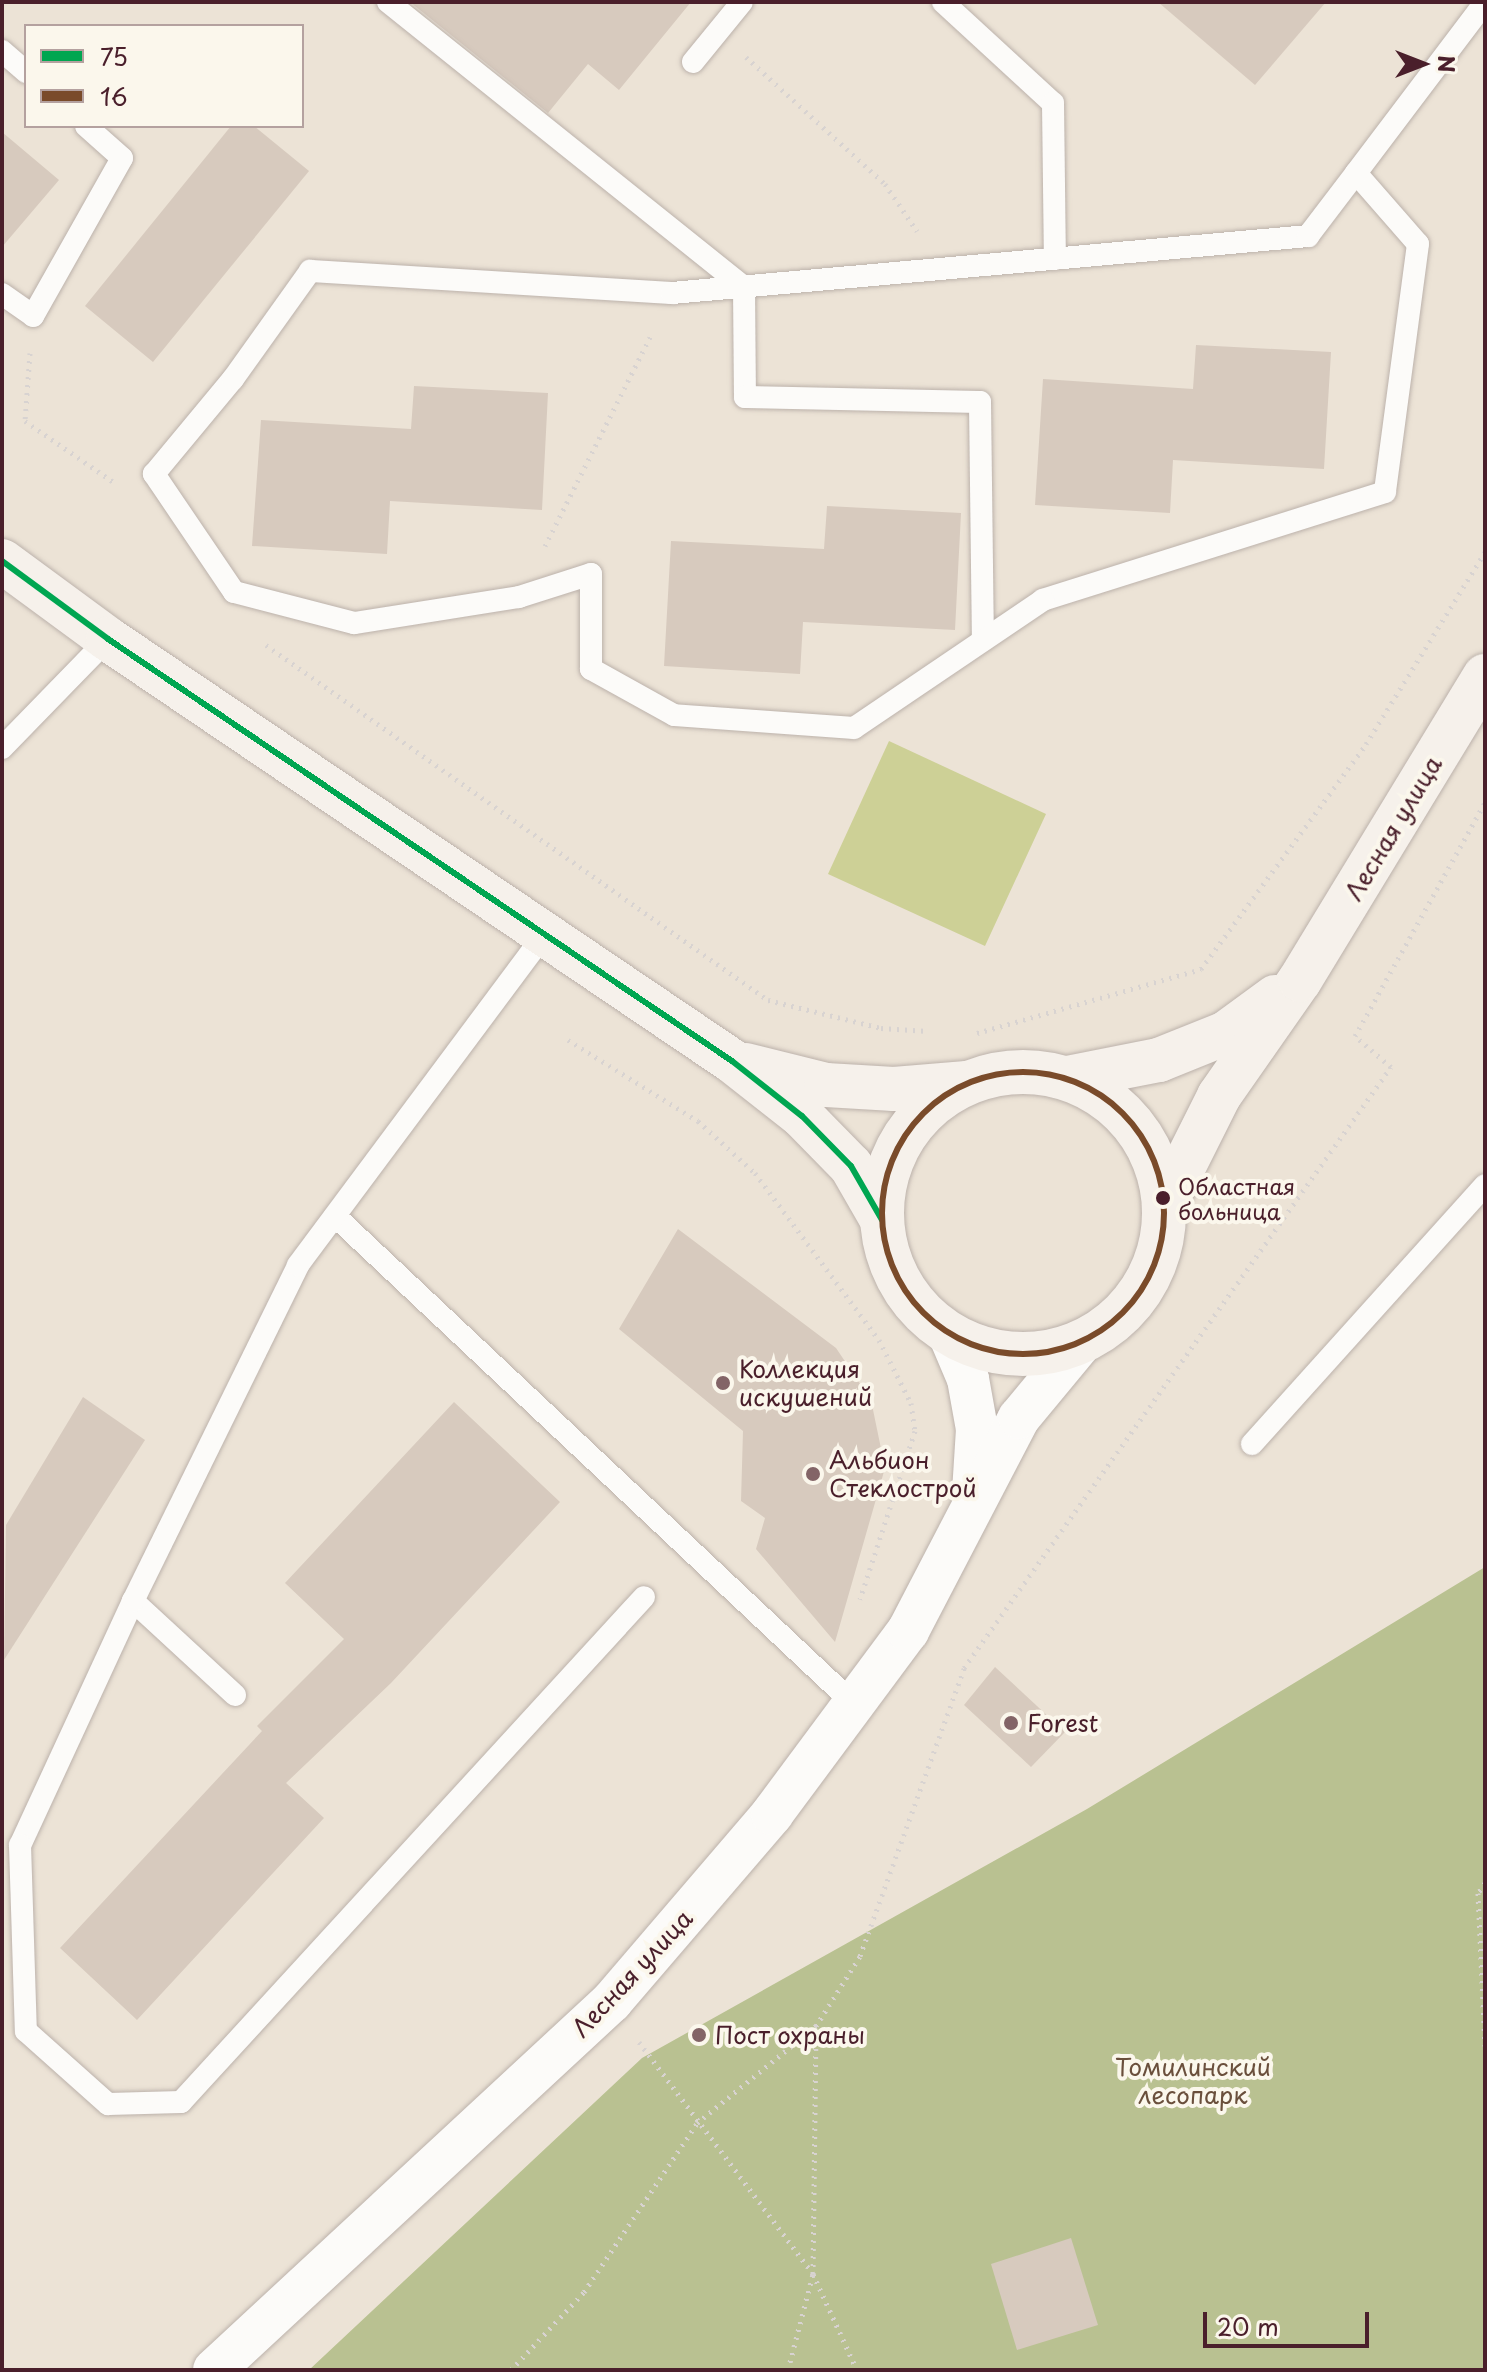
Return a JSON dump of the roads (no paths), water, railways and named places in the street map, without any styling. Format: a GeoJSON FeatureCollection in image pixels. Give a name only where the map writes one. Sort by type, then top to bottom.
{"type":"FeatureCollection","features":[{"type":"Feature","properties":{"kind":"main road"},"geometry":{"type":"LineString","coordinates":[[2,561],[108,639],[732,1061],[802,1116],[851,1166],[882,1220]]}},
{"type":"Feature","properties":{"kind":"main road","name":"Лесная улица"},"geometry":{"type":"LineString","coordinates":[[1164,1206],[1219,1096],[1300,980],[1485,676]]}},
{"type":"Feature","properties":{"kind":"main road","name":"Лесная улица"},"geometry":{"type":"LineString","coordinates":[[1067,1078],[1159,1060],[1226,1033],[1300,980]]}},
{"type":"Feature","properties":{"kind":"main road"},"geometry":{"type":"LineString","coordinates":[[732,1061],[826,1085],[894,1089],[967,1083],[999,1073],[1033,1072],[1067,1078],[1098,1092],[1131,1123],[1159,1172],[1164,1206],[1163,1240],[1152,1273],[1135,1301],[1081,1343],[1048,1353],[1014,1355],[980,1348],[949,1334],[901,1286],[888,1255],[882,1220],[884,1186],[913,1125],[937,1101],[967,1083]]}},
{"type":"Feature","properties":{"kind":"street","name":"Лесная улица"},"geometry":{"type":"LineString","coordinates":[[949,1334],[968,1379],[977,1429],[972,1510]]}},
{"type":"Feature","properties":{"kind":"street","name":"Лесная улица"},"geometry":{"type":"LineString","coordinates":[[214,2370],[612,2001],[772,1814],[908,1631],[1019,1418],[1081,1343]]}},
{"type":"Feature","properties":{"kind":"lane"},"geometry":{"type":"LineString","coordinates":[[388,2],[744,287]]}},
{"type":"Feature","properties":{"kind":"lane"},"geometry":{"type":"LineString","coordinates":[[693,62],[742,2]]}},
{"type":"Feature","properties":{"kind":"lane"},"geometry":{"type":"LineString","coordinates":[[943,2],[1053,103],[1055,259]]}},
{"type":"Feature","properties":{"kind":"lane"},"geometry":{"type":"LineString","coordinates":[[1356,173],[1418,244],[1385,492],[1043,600],[854,728],[674,715],[591,669],[591,574],[519,597],[354,623],[234,592],[154,474],[233,379],[310,271],[672,293],[1308,236],[1479,7]]}},
{"type":"Feature","properties":{"kind":"lane"},"geometry":{"type":"LineString","coordinates":[[2,51],[24,70]]}},
{"type":"Feature","properties":{"kind":"lane"},"geometry":{"type":"LineString","coordinates":[[2,294],[33,316],[122,158],[88,128]]}},
{"type":"Feature","properties":{"kind":"lane"},"geometry":{"type":"LineString","coordinates":[[744,287],[745,397],[980,402],[983,640]]}},
{"type":"Feature","properties":{"kind":"lane"},"geometry":{"type":"LineString","coordinates":[[2,748],[108,639]]}},
{"type":"Feature","properties":{"kind":"lane"},"geometry":{"type":"LineString","coordinates":[[545,934],[298,1265],[133,1601],[20,1845],[26,2031],[108,2104],[181,2102],[644,1597]]}},
{"type":"Feature","properties":{"kind":"lane"},"geometry":{"type":"LineString","coordinates":[[1252,1444],[1485,1185]]}},
{"type":"Feature","properties":{"kind":"lane"},"geometry":{"type":"LineString","coordinates":[[335,1216],[855,1705]]}},
{"type":"Feature","properties":{"kind":"lane"},"geometry":{"type":"LineString","coordinates":[[133,1601],[235,1695]]}},
{"type":"Feature","properties":{"kind":"place","name":"Областная больница"},"geometry":{"type":"Point","coordinates":[1163,1198]}},
{"type":"Feature","properties":{"kind":"place","name":"Коллекция искушений"},"geometry":{"type":"Point","coordinates":[723,1383]}},
{"type":"Feature","properties":{"kind":"place","name":"Альбион Стеклострой"},"geometry":{"type":"Point","coordinates":[813,1474]}},
{"type":"Feature","properties":{"kind":"place","name":"Forest"},"geometry":{"type":"Point","coordinates":[1011,1723]}},
{"type":"Feature","properties":{"kind":"place","name":"Пост охраны"},"geometry":{"type":"Point","coordinates":[699,2035]}},
{"type":"Feature","properties":{"kind":"park label","name":"Томилинский лесопарк"},"geometry":{"type":"Point","coordinates":[1193,2081]}}]}
